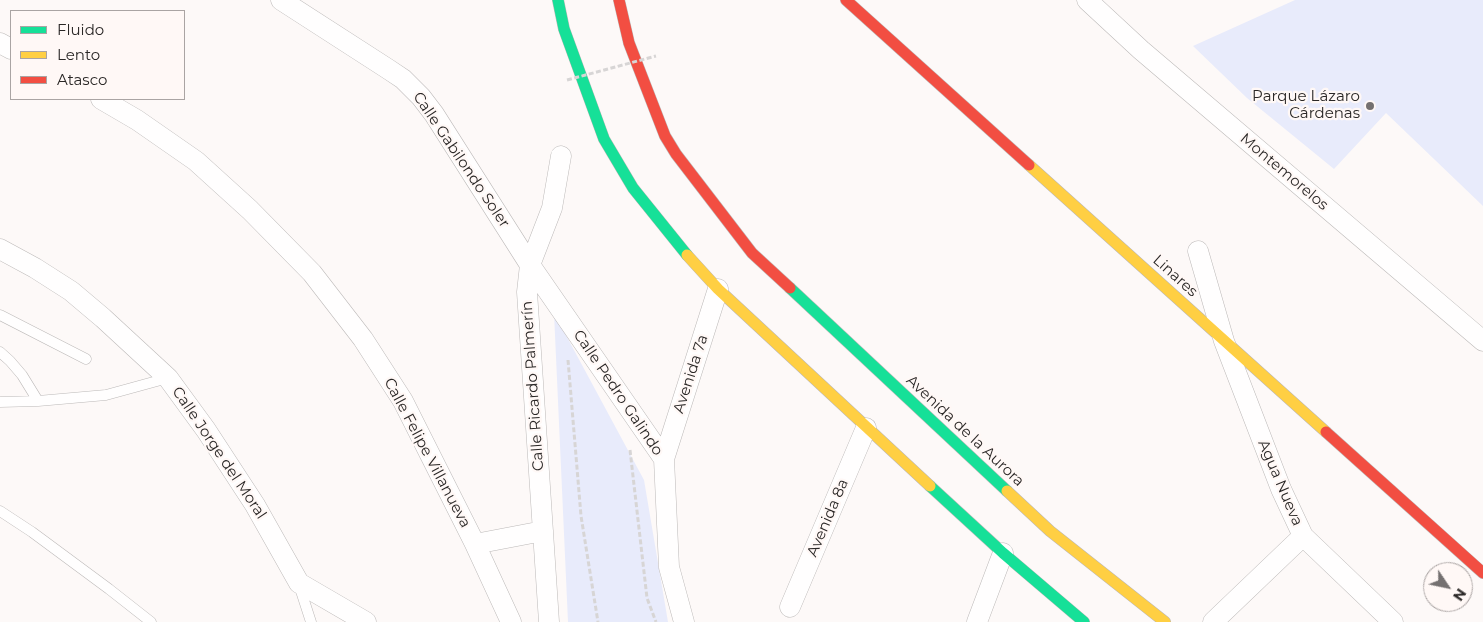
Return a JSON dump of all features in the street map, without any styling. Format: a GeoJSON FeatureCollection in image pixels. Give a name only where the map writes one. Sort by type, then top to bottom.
{"type":"FeatureCollection","features":[{"type":"Feature","properties":{"kind":"main road"},"geometry":{"type":"LineString","coordinates":[[558,0],[564,29],[604,139],[633,188],[679,247],[718,289],[866,428],[1002,553],[1084,622]]}},
{"type":"Feature","properties":{"kind":"main road","name":"Avenida de la Aurora"},"geometry":{"type":"LineString","coordinates":[[619,0],[629,43],[665,136],[676,154],[752,253],[1050,531],[1165,622]]}},
{"type":"Feature","properties":{"kind":"main road","name":"Linares"},"geometry":{"type":"LineString","coordinates":[[846,0],[1483,573]]}},
{"type":"Feature","properties":{"kind":"street","name":"Calle Gabilondo Soler"},"geometry":{"type":"LineString","coordinates":[[281,0],[403,79],[416,92],[434,114],[530,265]]}},
{"type":"Feature","properties":{"kind":"street","name":"Montemorelos"},"geometry":{"type":"LineString","coordinates":[[1087,0],[1149,57],[1483,341]]}},
{"type":"Feature","properties":{"kind":"street","name":"Calle Felipe Villanueva"},"geometry":{"type":"LineString","coordinates":[[103,100],[137,120],[196,161],[250,210],[312,273],[363,339],[402,401],[475,544],[511,622]]}},
{"type":"Feature","properties":{"kind":"street","name":"Calle Ricardo Palmerín"},"geometry":{"type":"LineString","coordinates":[[549,622],[527,305],[530,265],[552,208],[561,156]]}},
{"type":"Feature","properties":{"kind":"street","name":"Calle Jorge del Moral"},"geometry":{"type":"LineString","coordinates":[[0,249],[71,291],[168,378],[206,430],[255,505],[299,583]]}},
{"type":"Feature","properties":{"kind":"street","name":"Agua Nueva"},"geometry":{"type":"LineString","coordinates":[[1198,251],[1224,341],[1281,488],[1303,536],[1394,622]]}},
{"type":"Feature","properties":{"kind":"street","name":"Calle Pedro Galindo"},"geometry":{"type":"LineString","coordinates":[[530,265],[664,459],[669,567],[684,622]]}},
{"type":"Feature","properties":{"kind":"street","name":"Avenida 7a"},"geometry":{"type":"LineString","coordinates":[[664,459],[718,289]]}},
{"type":"Feature","properties":{"kind":"street","name":"Avenida 8a"},"geometry":{"type":"LineString","coordinates":[[790,607],[866,428]]}},
{"type":"Feature","properties":{"kind":"street"},"geometry":{"type":"LineString","coordinates":[[475,544],[543,531]]}},
{"type":"Feature","properties":{"kind":"street"},"geometry":{"type":"LineString","coordinates":[[1213,622],[1303,536]]}},
{"type":"Feature","properties":{"kind":"street"},"geometry":{"type":"LineString","coordinates":[[977,622],[1002,553]]}},
{"type":"Feature","properties":{"kind":"street"},"geometry":{"type":"LineString","coordinates":[[299,583],[366,622]]}},
{"type":"Feature","properties":{"kind":"lane"},"geometry":{"type":"LineString","coordinates":[[0,315],[86,359]]}},
{"type":"Feature","properties":{"kind":"lane"},"geometry":{"type":"LineString","coordinates":[[0,352],[22,375],[38,400]]}},
{"type":"Feature","properties":{"kind":"lane"},"geometry":{"type":"LineString","coordinates":[[0,402],[106,394],[168,378]]}},
{"type":"Feature","properties":{"kind":"lane"},"geometry":{"type":"LineString","coordinates":[[0,511],[32,532],[151,622]]}},
{"type":"Feature","properties":{"kind":"lane"},"geometry":{"type":"LineString","coordinates":[[299,583],[311,622]]}},
{"type":"Feature","properties":{"kind":"path"},"geometry":{"type":"LineString","coordinates":[[567,80],[656,56]]}},
{"type":"Feature","properties":{"kind":"path"},"geometry":{"type":"LineString","coordinates":[[567,353],[582,516],[598,622]]}},
{"type":"Feature","properties":{"kind":"path"},"geometry":{"type":"LineString","coordinates":[[630,449],[648,598],[656,622]]}},
{"type":"Feature","properties":{"kind":"shaded area","name":"Parque Lázaro Cárdenas"},"geometry":{"type":"Polygon","coordinates":[[[1295,0],[1483,0],[1483,206],[1386,113],[1334,169],[1247,98],[1193,46],[1295,0]]]}},
{"type":"Feature","properties":{"kind":"shaded area"},"geometry":{"type":"Polygon","coordinates":[[[554,313],[644,480],[668,622],[568,622],[554,313]]]}},
{"type":"Feature","properties":{"kind":"traffic: fast"},"geometry":{"type":"LineString","coordinates":[[558,0],[564,29],[604,139],[633,188],[687,255]]}},
{"type":"Feature","properties":{"kind":"traffic: fast"},"geometry":{"type":"LineString","coordinates":[[790,288],[1007,491]]}},
{"type":"Feature","properties":{"kind":"traffic: fast"},"geometry":{"type":"LineString","coordinates":[[930,486],[1003,553],[1084,622]]}},
{"type":"Feature","properties":{"kind":"traffic: slow"},"geometry":{"type":"LineString","coordinates":[[1029,165],[1326,432]]}},
{"type":"Feature","properties":{"kind":"traffic: slow"},"geometry":{"type":"LineString","coordinates":[[687,255],[718,289],[930,486]]}},
{"type":"Feature","properties":{"kind":"traffic: slow"},"geometry":{"type":"LineString","coordinates":[[1007,491],[1050,531],[1165,622]]}},
{"type":"Feature","properties":{"kind":"traffic: jam"},"geometry":{"type":"LineString","coordinates":[[619,0],[629,43],[665,136],[676,154],[752,253],[790,288]]}},
{"type":"Feature","properties":{"kind":"traffic: jam"},"geometry":{"type":"LineString","coordinates":[[846,0],[1029,165]]}},
{"type":"Feature","properties":{"kind":"traffic: jam"},"geometry":{"type":"LineString","coordinates":[[1326,432],[1483,573]]}},
{"type":"Feature","properties":{"kind":"place","name":"Parque Lázaro Cárdenas"},"geometry":{"type":"Point","coordinates":[1370,106]}}]}
